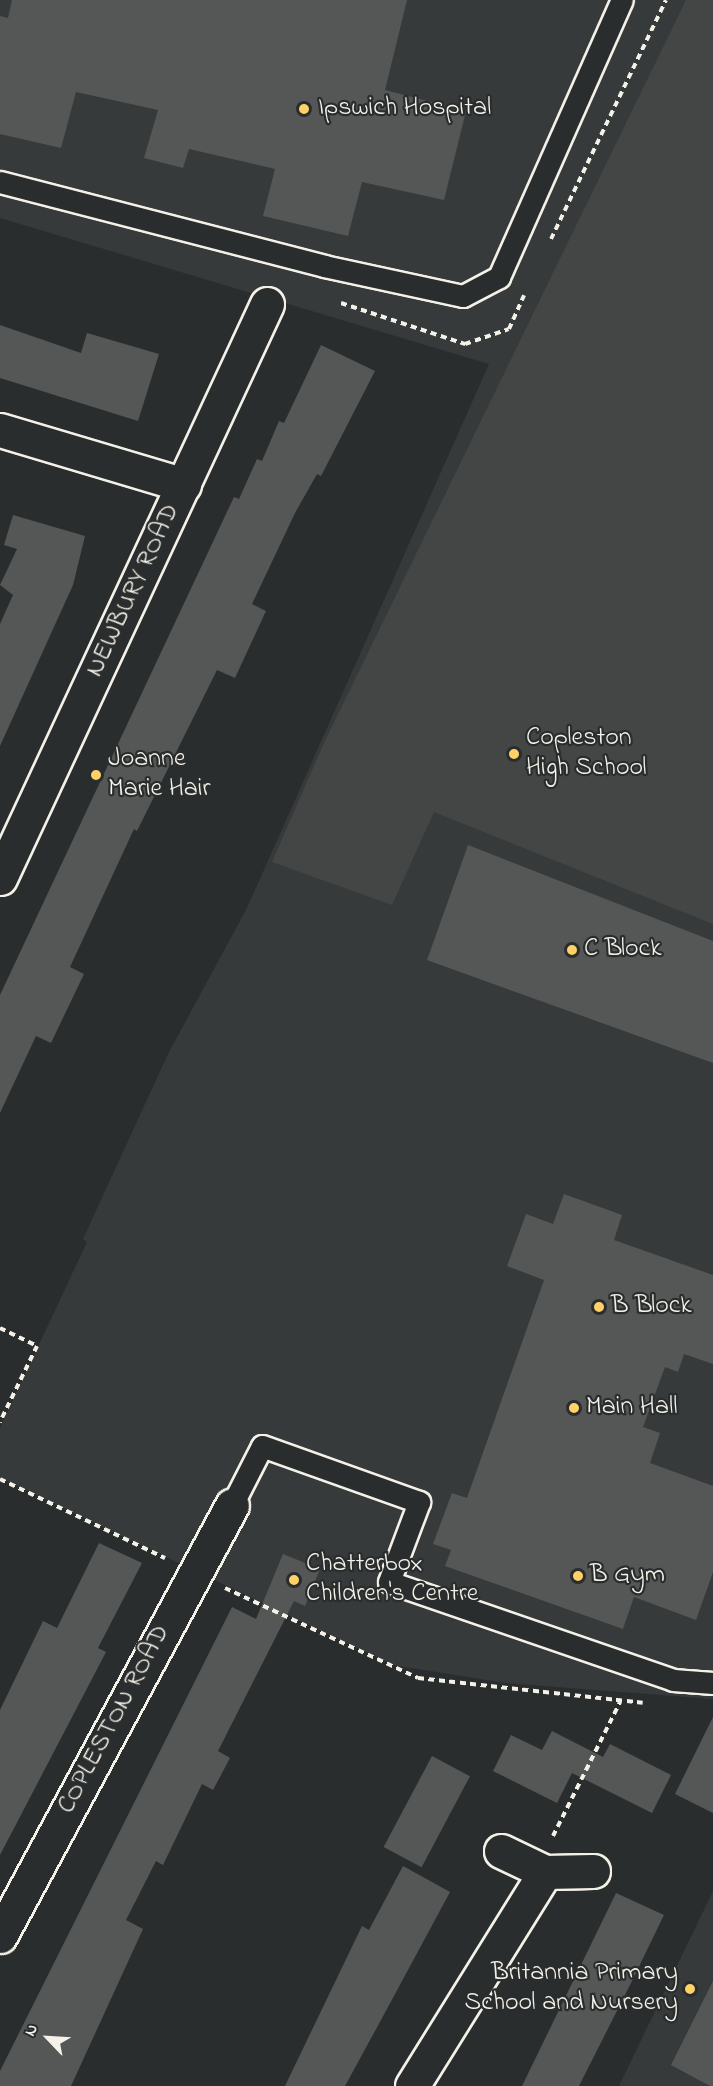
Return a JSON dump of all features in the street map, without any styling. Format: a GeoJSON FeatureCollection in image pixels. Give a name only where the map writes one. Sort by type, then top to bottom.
{"type":"FeatureCollection","features":[{"type":"Feature","properties":{"kind":"street","name":"NEWBURY ROAD"},"geometry":{"type":"LineString","coordinates":[[0,878],[267,304]]}},
{"type":"Feature","properties":{"kind":"street"},"geometry":{"type":"LineString","coordinates":[[0,430],[184,485]]}},
{"type":"Feature","properties":{"kind":"street","name":"COPLESTON ROAD"},"geometry":{"type":"LineString","coordinates":[[0,1936],[193,1572],[232,1505]]}},
{"type":"Feature","properties":{"kind":"street"},"geometry":{"type":"LineString","coordinates":[[501,1851],[545,1872],[593,1871]]}},
{"type":"Feature","properties":{"kind":"street"},"geometry":{"type":"LineString","coordinates":[[412,2086],[545,1872]]}},
{"type":"Feature","properties":{"kind":"lane"},"geometry":{"type":"LineString","coordinates":[[0,182],[324,266],[463,296],[499,277],[622,0]]}},
{"type":"Feature","properties":{"kind":"lane"},"geometry":{"type":"LineString","coordinates":[[232,1505],[262,1446],[419,1502],[389,1582],[673,1680],[713,1683]]}},
{"type":"Feature","properties":{"kind":"path"},"geometry":{"type":"LineString","coordinates":[[0,1328],[37,1346],[0,1422]]}},
{"type":"Feature","properties":{"kind":"path"},"geometry":{"type":"LineString","coordinates":[[0,1479],[418,1678],[620,1702],[655,1704]]}},
{"type":"Feature","properties":{"kind":"path"},"geometry":{"type":"LineString","coordinates":[[545,1872],[551,1840],[620,1702]]}},
{"type":"Feature","properties":{"kind":"shaded area","name":"Copleston High School"},"geometry":{"type":"Polygon","coordinates":[[[0,0],[713,0],[713,1699],[505,1683],[393,1665],[0,1478],[0,1428],[87,1242],[83,1239],[168,1054],[247,908],[489,364],[0,218],[0,0]]]}},
{"type":"Feature","properties":{"kind":"shaded area"},"geometry":{"type":"Polygon","coordinates":[[[686,0],[713,0],[713,924],[434,812],[392,905],[272,862],[324,743],[686,0]]]}},
{"type":"Feature","properties":{"kind":"shaded area","name":"Britannia Primary School and Nursery"},"geometry":{"type":"Polygon","coordinates":[[[713,1891],[713,2086],[619,2086],[713,1891]]]}},
{"type":"Feature","properties":{"kind":"building"},"geometry":{"type":"Polygon","coordinates":[[[12,0],[407,0],[385,90],[466,111],[444,200],[362,182],[348,236],[263,216],[275,169],[189,149],[183,168],[144,158],[158,110],[76,92],[61,148],[0,134],[0,16],[8,18],[12,0]]]}},
{"type":"Feature","properties":{"kind":"building"},"geometry":{"type":"Polygon","coordinates":[[[0,325],[81,353],[87,333],[159,354],[138,421],[0,378],[0,325]]]}},
{"type":"Feature","properties":{"kind":"building"},"geometry":{"type":"Polygon","coordinates":[[[321,345],[375,371],[321,476],[317,474],[295,513],[252,604],[266,611],[235,678],[217,670],[137,831],[134,829],[70,967],[84,974],[51,1043],[36,1036],[0,1113],[0,995],[234,497],[239,499],[257,459],[262,461],[279,421],[284,423],[321,345]]]}},
{"type":"Feature","properties":{"kind":"building"},"geometry":{"type":"Polygon","coordinates":[[[13,515],[85,536],[73,585],[0,746],[0,624],[13,595],[0,585],[17,549],[4,545],[13,515]]]}},
{"type":"Feature","properties":{"kind":"building","name":"C Block"},"geometry":{"type":"Polygon","coordinates":[[[468,845],[713,941],[713,1063],[427,960],[468,845]]]}},
{"type":"Feature","properties":{"kind":"building"},"geometry":{"type":"Polygon","coordinates":[[[564,1194],[622,1215],[614,1240],[713,1275],[713,1364],[684,1354],[678,1372],[665,1367],[643,1427],[660,1433],[650,1463],[713,1486],[713,1572],[696,1620],[634,1597],[623,1629],[445,1566],[451,1550],[433,1544],[452,1493],[467,1498],[544,1280],[507,1266],[526,1214],[553,1224],[564,1194]]]}},
{"type":"Feature","properties":{"kind":"building"},"geometry":{"type":"Polygon","coordinates":[[[99,1543],[142,1563],[98,1648],[106,1652],[0,1855],[0,1710],[43,1621],[57,1628],[99,1543]]]}},
{"type":"Feature","properties":{"kind":"building"},"geometry":{"type":"Polygon","coordinates":[[[283,1554],[320,1569],[305,1606],[294,1601],[218,1751],[230,1758],[213,1790],[202,1784],[163,1865],[156,1861],[126,1920],[143,1929],[71,2086],[0,2086],[0,2071],[232,1607],[256,1619],[283,1554]]]}},
{"type":"Feature","properties":{"kind":"building"},"geometry":{"type":"Polygon","coordinates":[[[713,1717],[713,1813],[675,1794],[713,1717]]]}},
{"type":"Feature","properties":{"kind":"building"},"geometry":{"type":"Polygon","coordinates":[[[552,1731],[603,1757],[610,1744],[671,1775],[652,1813],[572,1773],[557,1803],[493,1771],[511,1735],[542,1750],[552,1731]]]}},
{"type":"Feature","properties":{"kind":"building"},"geometry":{"type":"Polygon","coordinates":[[[432,1756],[470,1776],[422,1867],[384,1847],[432,1756]]]}},
{"type":"Feature","properties":{"kind":"building"},"geometry":{"type":"Polygon","coordinates":[[[403,1866],[450,1892],[345,2086],[285,2086],[362,1926],[369,1930],[403,1866]]]}},
{"type":"Feature","properties":{"kind":"building"},"geometry":{"type":"Polygon","coordinates":[[[616,1893],[664,1915],[631,1983],[579,2086],[522,2086],[616,1893]]]}},
{"type":"Feature","properties":{"kind":"building"},"geometry":{"type":"Polygon","coordinates":[[[713,1981],[713,2086],[710,2086],[671,2065],[713,1981]]]}},
{"type":"Feature","properties":{"kind":"place","name":"Ipswich Hospital"},"geometry":{"type":"Point","coordinates":[304,109]}},
{"type":"Feature","properties":{"kind":"place","name":"Copleston High School"},"geometry":{"type":"Point","coordinates":[514,754]}},
{"type":"Feature","properties":{"kind":"place","name":"Joanne Marie Hair"},"geometry":{"type":"Point","coordinates":[96,775]}},
{"type":"Feature","properties":{"kind":"place","name":"C Block"},"geometry":{"type":"Point","coordinates":[572,950]}},
{"type":"Feature","properties":{"kind":"place","name":"B Block"},"geometry":{"type":"Point","coordinates":[599,1307]}},
{"type":"Feature","properties":{"kind":"place","name":"Main Hall"},"geometry":{"type":"Point","coordinates":[574,1408]}},
{"type":"Feature","properties":{"kind":"place","name":"B Gym"},"geometry":{"type":"Point","coordinates":[578,1576]}},
{"type":"Feature","properties":{"kind":"place","name":"Chatterbox Children's Centre"},"geometry":{"type":"Point","coordinates":[294,1580]}},
{"type":"Feature","properties":{"kind":"place","name":"Britannia Primary School and Nursery"},"geometry":{"type":"Point","coordinates":[690,1989]}}]}
